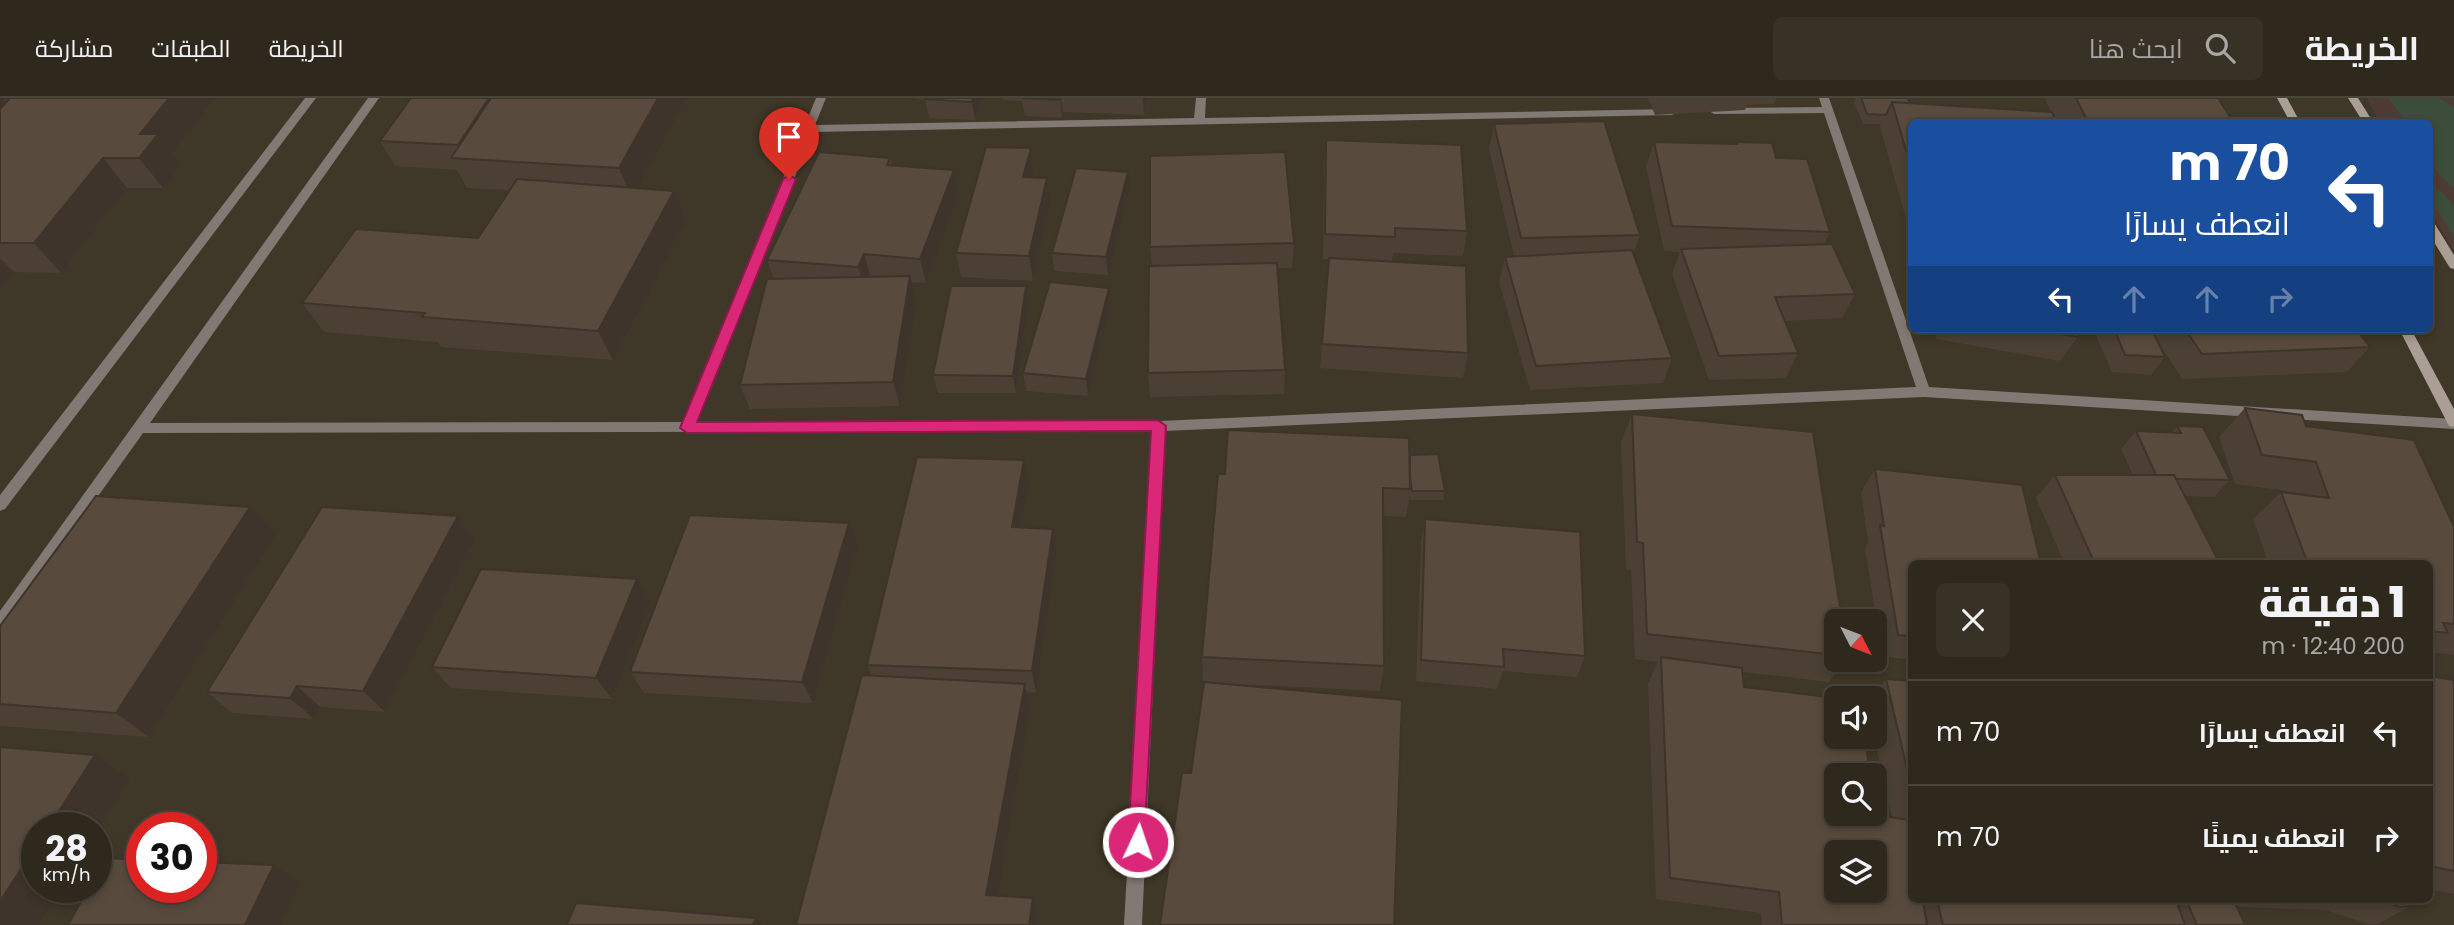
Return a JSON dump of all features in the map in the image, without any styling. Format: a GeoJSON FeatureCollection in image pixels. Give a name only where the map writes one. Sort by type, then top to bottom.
{"type":"FeatureCollection","features":[{"type":"Feature","properties":{"kind":"main road"},"geometry":{"type":"LineString","coordinates":[[2282,98],[2293,119]]}},
{"type":"Feature","properties":{"kind":"main road"},"geometry":{"type":"LineString","coordinates":[[2353,98],[2366,119]]}},
{"type":"Feature","properties":{"kind":"main road"},"geometry":{"type":"LineString","coordinates":[[2433,231],[2454,265]]}},
{"type":"Feature","properties":{"kind":"main road"},"geometry":{"type":"LineString","coordinates":[[2407,333],[2454,423]]}},
{"type":"Feature","properties":{"kind":"street"},"geometry":{"type":"LineString","coordinates":[[0,505],[311,98]]}},
{"type":"Feature","properties":{"kind":"street"},"geometry":{"type":"LineString","coordinates":[[0,623],[374,98]]}},
{"type":"Feature","properties":{"kind":"street"},"geometry":{"type":"LineString","coordinates":[[687,428],[821,98]]}},
{"type":"Feature","properties":{"kind":"street"},"geometry":{"type":"LineString","coordinates":[[1199,120],[1201,98]]}},
{"type":"Feature","properties":{"kind":"street"},"geometry":{"type":"LineString","coordinates":[[1703,111],[1826,104],[1924,392]]}},
{"type":"Feature","properties":{"kind":"street"},"geometry":{"type":"LineString","coordinates":[[809,129],[1480,110],[1689,111]]}},
{"type":"Feature","properties":{"kind":"street"},"geometry":{"type":"LineString","coordinates":[[139,428],[1158,426],[1924,392],[2454,423]]}},
{"type":"Feature","properties":{"kind":"street"},"geometry":{"type":"LineString","coordinates":[[1133,925],[1158,426]]}},
{"type":"Feature","properties":{"kind":"shaded area"},"geometry":{"type":"Polygon","coordinates":[[[2366,98],[2454,98],[2454,251],[2433,216],[2433,119],[2378,119],[2366,98]]]}},
{"type":"Feature","properties":{"kind":"green space"},"geometry":{"type":"Polygon","coordinates":[[[2389,98],[2440,98],[2454,108],[2454,188],[2439,174],[2433,162],[2433,119],[2403,119],[2389,98]]]}},
{"type":"Feature","properties":{"kind":"green space"},"geometry":{"type":"Polygon","coordinates":[[[2433,188],[2441,191],[2454,206],[2454,237],[2433,203],[2433,188]]]}},
{"type":"Feature","properties":{"kind":"building"},"geometry":{"type":"Polygon","coordinates":[[[10,98],[169,98],[140,134],[158,134],[139,158],[103,158],[34,243],[0,243],[0,109],[10,98]]]}},
{"type":"Feature","properties":{"kind":"building"},"geometry":{"type":"Polygon","coordinates":[[[411,98],[489,98],[458,145],[380,141],[411,98]]]}},
{"type":"Feature","properties":{"kind":"building"},"geometry":{"type":"Polygon","coordinates":[[[491,98],[658,98],[619,168],[451,158],[491,98]]]}},
{"type":"Feature","properties":{"kind":"building"},"geometry":{"type":"Polygon","coordinates":[[[925,98],[973,98],[972,102],[925,98]]]}},
{"type":"Feature","properties":{"kind":"building"},"geometry":{"type":"Polygon","coordinates":[[[1022,98],[1060,98],[1059,100],[1022,98]]]}},
{"type":"Feature","properties":{"kind":"building"},"geometry":{"type":"Polygon","coordinates":[[[1861,98],[1907,98],[1910,103],[1892,102],[1886,115],[1867,114],[1861,98]]]}},
{"type":"Feature","properties":{"kind":"building"},"geometry":{"type":"Polygon","coordinates":[[[2076,98],[2218,98],[2231,119],[2086,119],[2076,98]]]}},
{"type":"Feature","properties":{"kind":"building"},"geometry":{"type":"Polygon","coordinates":[[[1892,102],[2052,112],[2055,119],[1908,119],[1908,158],[1892,102]]]}},
{"type":"Feature","properties":{"kind":"building"},"geometry":{"type":"Polygon","coordinates":[[[1604,121],[1640,235],[1521,238],[1494,124],[1604,121]]]}},
{"type":"Feature","properties":{"kind":"building"},"geometry":{"type":"Polygon","coordinates":[[[1326,140],[1461,145],[1467,231],[1395,228],[1395,237],[1325,234],[1326,140]]]}},
{"type":"Feature","properties":{"kind":"building"},"geometry":{"type":"Polygon","coordinates":[[[1654,142],[1772,143],[1776,158],[1807,159],[1830,232],[1672,226],[1654,142]]]}},
{"type":"Feature","properties":{"kind":"building"},"geometry":{"type":"Polygon","coordinates":[[[986,147],[1031,148],[1023,177],[1047,178],[1029,256],[956,253],[986,147]]]}},
{"type":"Feature","properties":{"kind":"building"},"geometry":{"type":"Polygon","coordinates":[[[819,152],[890,158],[887,165],[954,170],[920,259],[864,254],[858,267],[767,260],[819,152]]]}},
{"type":"Feature","properties":{"kind":"building"},"geometry":{"type":"Polygon","coordinates":[[[1285,152],[1294,243],[1150,247],[1150,156],[1285,152]]]}},
{"type":"Feature","properties":{"kind":"building"},"geometry":{"type":"Polygon","coordinates":[[[1076,168],[1128,172],[1106,257],[1052,253],[1076,168]]]}},
{"type":"Feature","properties":{"kind":"building"},"geometry":{"type":"Polygon","coordinates":[[[517,179],[674,191],[598,331],[422,317],[425,313],[302,303],[356,229],[478,238],[517,179]]]}},
{"type":"Feature","properties":{"kind":"building"},"geometry":{"type":"Polygon","coordinates":[[[1832,244],[1855,294],[1775,297],[1798,353],[1719,356],[1681,249],[1832,244]]]}},
{"type":"Feature","properties":{"kind":"building"},"geometry":{"type":"Polygon","coordinates":[[[1632,250],[1672,358],[1536,366],[1505,257],[1632,250]]]}},
{"type":"Feature","properties":{"kind":"building"},"geometry":{"type":"Polygon","coordinates":[[[1329,258],[1466,266],[1468,353],[1322,344],[1329,258]]]}},
{"type":"Feature","properties":{"kind":"building"},"geometry":{"type":"Polygon","coordinates":[[[1277,263],[1285,370],[1148,373],[1149,266],[1277,263]]]}},
{"type":"Feature","properties":{"kind":"building"},"geometry":{"type":"Polygon","coordinates":[[[910,276],[893,382],[740,385],[767,279],[910,276]]]}},
{"type":"Feature","properties":{"kind":"building"},"geometry":{"type":"Polygon","coordinates":[[[1050,282],[1109,288],[1086,379],[1023,373],[1050,282]]]}},
{"type":"Feature","properties":{"kind":"building"},"geometry":{"type":"Polygon","coordinates":[[[951,286],[1026,286],[1013,376],[933,375],[951,286]]]}},
{"type":"Feature","properties":{"kind":"building"},"geometry":{"type":"Polygon","coordinates":[[[2056,333],[2077,333],[2078,337],[2056,333]]]}},
{"type":"Feature","properties":{"kind":"building"},"geometry":{"type":"Polygon","coordinates":[[[2116,333],[2154,333],[2165,357],[2125,355],[2116,333]]]}},
{"type":"Feature","properties":{"kind":"building"},"geometry":{"type":"Polygon","coordinates":[[[2188,333],[2359,333],[2370,347],[2202,354],[2188,333]]]}},
{"type":"Feature","properties":{"kind":"building"},"geometry":{"type":"Polygon","coordinates":[[[2245,408],[2302,415],[2306,426],[2414,440],[2454,527],[2454,624],[2443,623],[2448,633],[2433,631],[2433,560],[2306,560],[2281,492],[2329,498],[2316,462],[2262,455],[2245,408]]]}},
{"type":"Feature","properties":{"kind":"building"},"geometry":{"type":"Polygon","coordinates":[[[1632,414],[1813,432],[1840,609],[1824,609],[1824,654],[1647,634],[1643,543],[1637,542],[1632,414]]]}},
{"type":"Feature","properties":{"kind":"building"},"geometry":{"type":"Polygon","coordinates":[[[2177,426],[2203,427],[2230,480],[2176,479],[2174,475],[2156,475],[2136,431],[2181,433],[2177,426]]]}},
{"type":"Feature","properties":{"kind":"building"},"geometry":{"type":"Polygon","coordinates":[[[1228,430],[1409,438],[1410,489],[1383,488],[1384,666],[1202,657],[1218,474],[1225,474],[1228,430]]]}},
{"type":"Feature","properties":{"kind":"building"},"geometry":{"type":"Polygon","coordinates":[[[1438,454],[1445,491],[1412,491],[1410,455],[1438,454]]]}},
{"type":"Feature","properties":{"kind":"building"},"geometry":{"type":"Polygon","coordinates":[[[917,457],[1024,460],[1012,527],[1053,529],[1032,671],[867,665],[917,457]]]}},
{"type":"Feature","properties":{"kind":"building"},"geometry":{"type":"Polygon","coordinates":[[[1875,469],[2022,485],[2040,560],[1908,560],[1908,636],[1898,635],[1880,525],[1884,526],[1875,469]]]}},
{"type":"Feature","properties":{"kind":"building"},"geometry":{"type":"Polygon","coordinates":[[[2055,475],[2174,475],[2218,560],[2093,560],[2055,475]]]}},
{"type":"Feature","properties":{"kind":"building"},"geometry":{"type":"Polygon","coordinates":[[[96,496],[250,507],[116,713],[0,704],[0,626],[96,496]]]}},
{"type":"Feature","properties":{"kind":"building"},"geometry":{"type":"Polygon","coordinates":[[[322,507],[458,516],[363,691],[297,686],[290,698],[207,692],[322,507]]]}},
{"type":"Feature","properties":{"kind":"building"},"geometry":{"type":"Polygon","coordinates":[[[690,515],[849,523],[802,682],[630,672],[690,515]]]}},
{"type":"Feature","properties":{"kind":"building"},"geometry":{"type":"Polygon","coordinates":[[[1425,519],[1580,532],[1585,656],[1503,649],[1504,667],[1421,660],[1425,519]]]}},
{"type":"Feature","properties":{"kind":"building"},"geometry":{"type":"Polygon","coordinates":[[[481,569],[637,579],[596,678],[432,667],[481,569]]]}},
{"type":"Feature","properties":{"kind":"building"},"geometry":{"type":"Polygon","coordinates":[[[1661,657],[1742,668],[1744,687],[1824,697],[1824,749],[1867,749],[1868,763],[1824,763],[1824,826],[1887,826],[1887,817],[1908,820],[1908,903],[1923,903],[1927,925],[1782,925],[1779,892],[1670,878],[1661,657]]]}},
{"type":"Feature","properties":{"kind":"building"},"geometry":{"type":"Polygon","coordinates":[[[862,675],[1025,684],[986,895],[1033,898],[1029,925],[796,925],[862,675]]]}},
{"type":"Feature","properties":{"kind":"building"},"geometry":{"type":"Polygon","coordinates":[[[2433,677],[2454,680],[2454,871],[2433,867],[2433,677]]]}},
{"type":"Feature","properties":{"kind":"building"},"geometry":{"type":"Polygon","coordinates":[[[1886,679],[1908,681],[1908,773],[1886,679]]]}},
{"type":"Feature","properties":{"kind":"building"},"geometry":{"type":"Polygon","coordinates":[[[1204,682],[1402,700],[1394,925],[1160,925],[1182,773],[1191,773],[1204,682]]]}},
{"type":"Feature","properties":{"kind":"building"},"geometry":{"type":"Polygon","coordinates":[[[0,747],[95,755],[58,812],[21,812],[21,869],[0,901],[0,747]]]}},
{"type":"Feature","properties":{"kind":"building"},"geometry":{"type":"Polygon","coordinates":[[[112,858],[126,859],[126,903],[217,903],[217,863],[274,865],[245,925],[68,925],[80,903],[112,903],[112,858]]]}},
{"type":"Feature","properties":{"kind":"building"},"geometry":{"type":"Polygon","coordinates":[[[576,903],[756,918],[753,925],[567,925],[576,903]]]}},
{"type":"Feature","properties":{"kind":"building"},"geometry":{"type":"Polygon","coordinates":[[[1938,903],[2177,903],[2185,925],[1943,925],[1938,903]]]}},
{"type":"Feature","properties":{"kind":"building"},"geometry":{"type":"Polygon","coordinates":[[[2187,903],[2235,903],[2245,925],[2197,925],[2187,903]]]}},
{"type":"Feature","properties":{"kind":"building"},"geometry":{"type":"Polygon","coordinates":[[[2387,903],[2410,903],[2410,906],[2400,907],[2387,903]]]}},
{"type":"Feature","properties":{"kind":"route"},"geometry":{"type":"LineString","coordinates":[[789,179],[687,428],[1158,426],[1138,842]]}}]}
